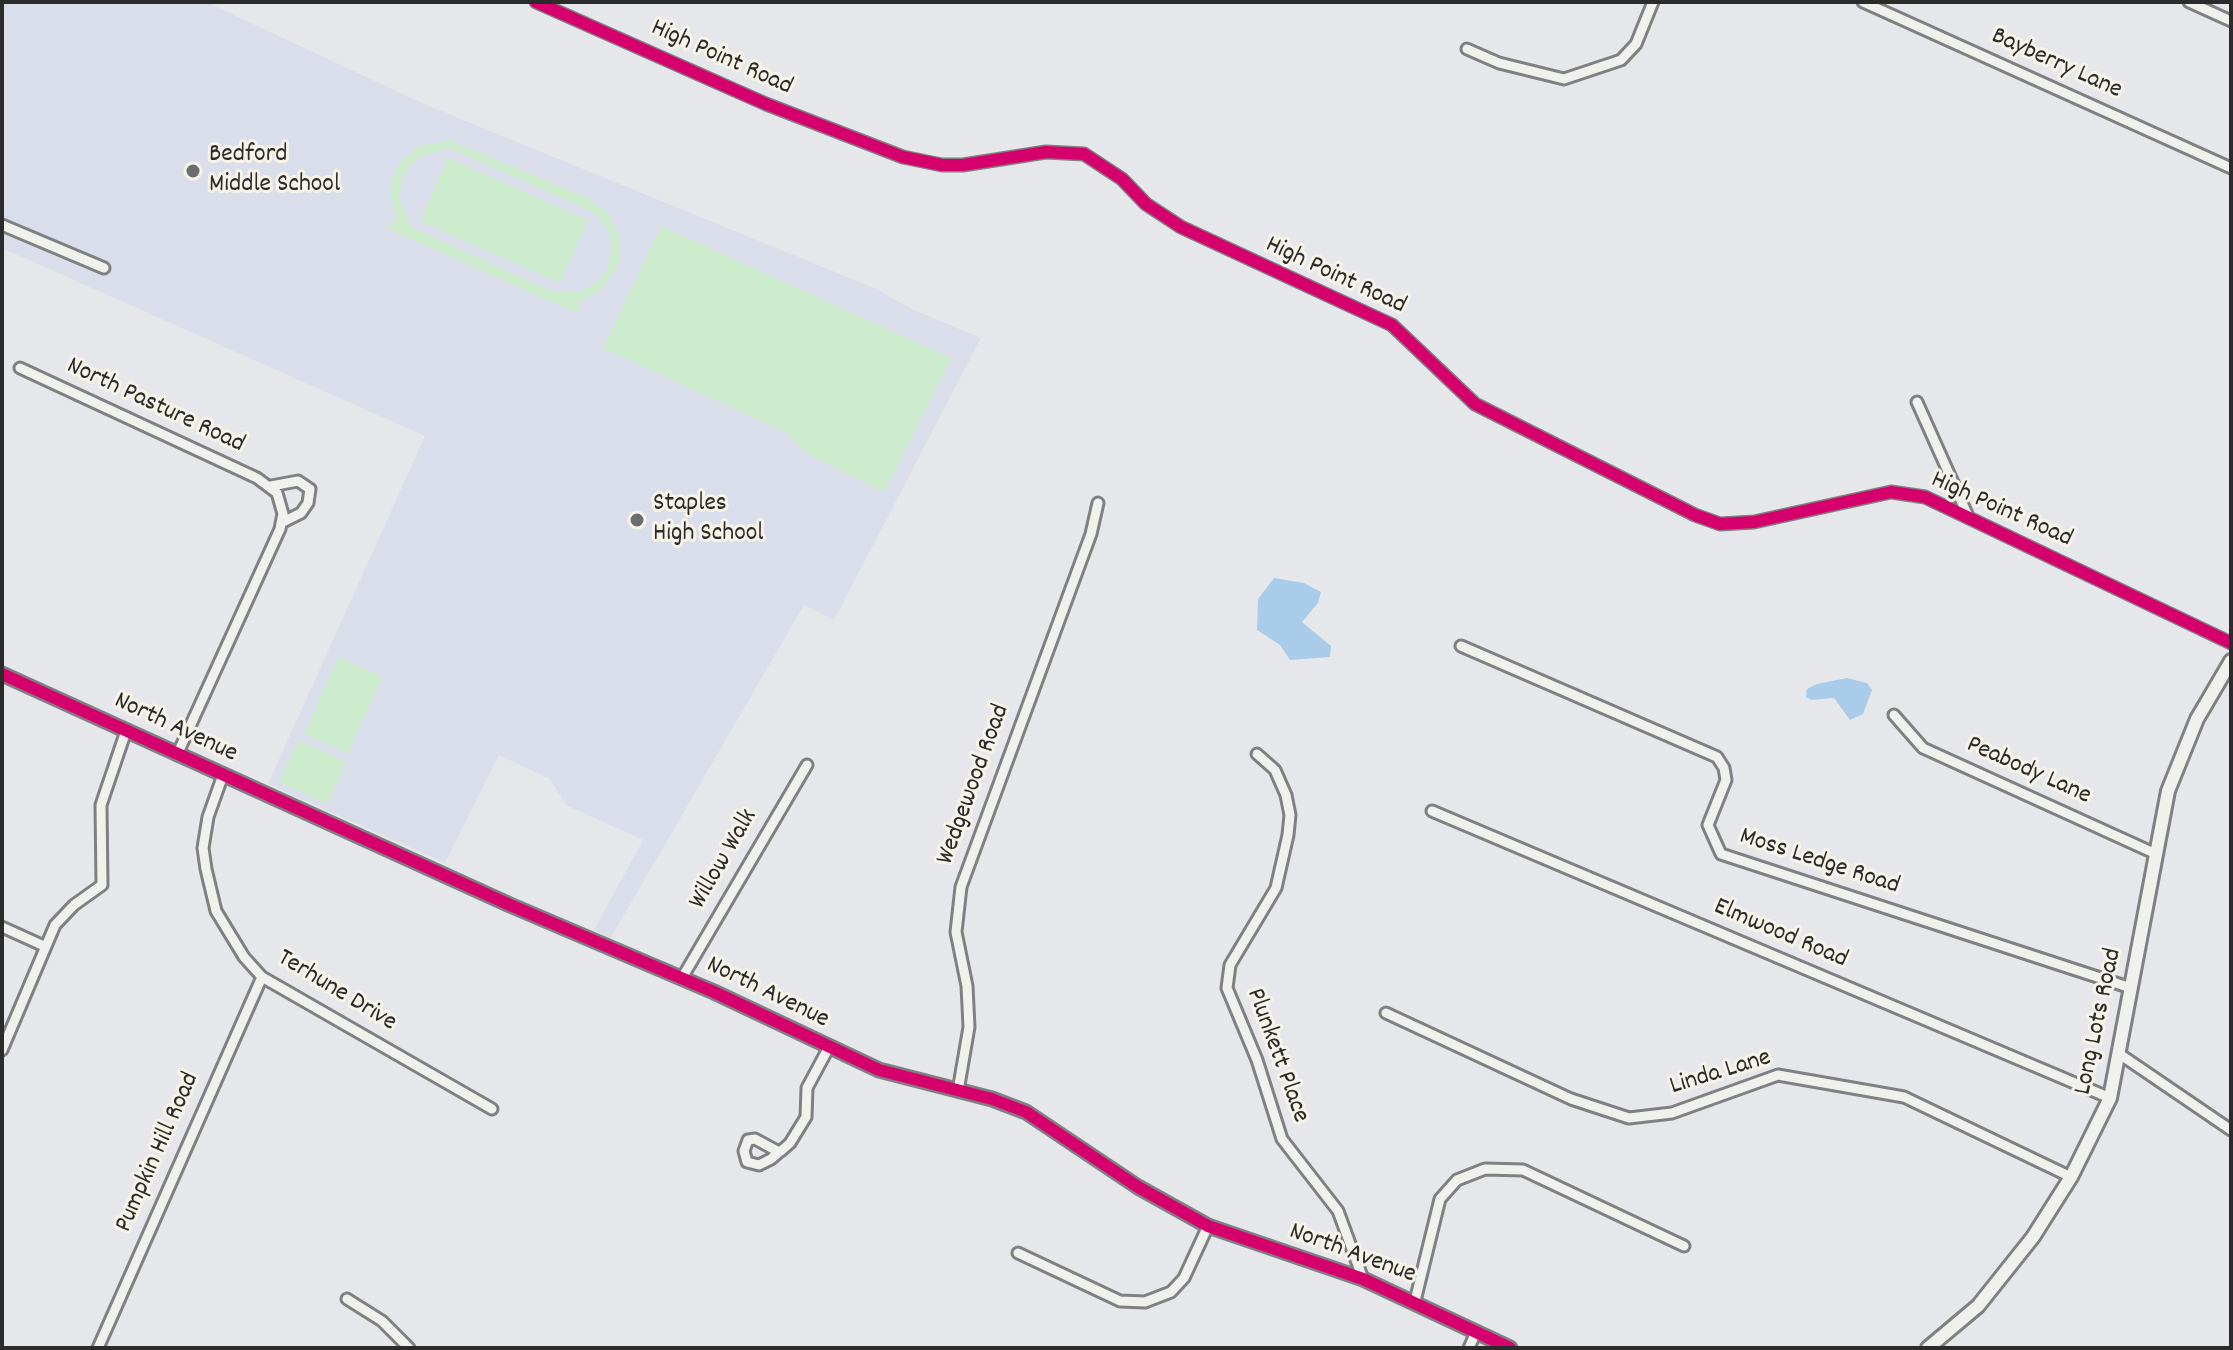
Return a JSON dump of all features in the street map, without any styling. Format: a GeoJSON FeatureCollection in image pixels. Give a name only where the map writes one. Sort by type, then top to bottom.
{"type":"FeatureCollection","features":[{"type":"Feature","properties":{"kind":"main road","name":"Long Lots Road"},"geometry":{"type":"LineString","coordinates":[[1928,1348],[1961,1323],[1995,1288],[2071,1177],[2110,1098],[2168,791],[2197,719],[2227,677],[2231,661]]}},
{"type":"Feature","properties":{"kind":"street","name":"High Point Road"},"geometry":{"type":"LineString","coordinates":[[536,2],[766,104],[903,157],[942,165],[963,165],[1046,152],[1084,154],[1122,179],[1146,204],[1181,227],[1392,325],[1475,404],[1695,515],[1720,524],[1754,522],[1891,492],[1925,497],[2231,643]]}},
{"type":"Feature","properties":{"kind":"street"},"geometry":{"type":"LineString","coordinates":[[1467,49],[1499,63],[1564,79],[1621,60],[1636,44],[1653,2]]}},
{"type":"Feature","properties":{"kind":"street","name":"Bayberry Lane"},"geometry":{"type":"LineString","coordinates":[[1863,2],[2231,168]]}},
{"type":"Feature","properties":{"kind":"street"},"geometry":{"type":"LineString","coordinates":[[2189,2],[2231,21]]}},
{"type":"Feature","properties":{"kind":"street"},"geometry":{"type":"LineString","coordinates":[[2,225],[104,268]]}},
{"type":"Feature","properties":{"kind":"street","name":"North Pasture Road"},"geometry":{"type":"LineString","coordinates":[[20,368],[271,486],[298,481],[310,489],[301,513],[281,523],[177,755]]}},
{"type":"Feature","properties":{"kind":"street"},"geometry":{"type":"LineString","coordinates":[[1917,402],[1968,516]]}},
{"type":"Feature","properties":{"kind":"street"},"geometry":{"type":"LineString","coordinates":[[271,486],[281,502],[281,523]]}},
{"type":"Feature","properties":{"kind":"street","name":"Wedgewood Road"},"geometry":{"type":"LineString","coordinates":[[958,1091],[969,1027],[967,986],[956,932],[961,887],[1091,534],[1098,503]]}},
{"type":"Feature","properties":{"kind":"street","name":"Moss Ledge Road"},"geometry":{"type":"LineString","coordinates":[[1461,646],[1717,757],[1726,780],[1708,825],[1721,854],[2131,988]]}},
{"type":"Feature","properties":{"kind":"street","name":"North Avenue"},"geometry":{"type":"LineString","coordinates":[[2,674],[613,950],[682,978],[829,1047],[905,1079],[1026,1112],[1138,1187],[1208,1226],[1363,1279],[1510,1348]]}},
{"type":"Feature","properties":{"kind":"street","name":"Peabody Lane"},"geometry":{"type":"LineString","coordinates":[[1894,715],[1923,748],[2156,854]]}},
{"type":"Feature","properties":{"kind":"street"},"geometry":{"type":"LineString","coordinates":[[2,1050],[44,946],[59,918],[102,885],[101,805],[126,731]]}},
{"type":"Feature","properties":{"kind":"street","name":"Plunkett Place"},"geometry":{"type":"LineString","coordinates":[[1257,754],[1275,770],[1286,795],[1290,815],[1288,835],[1276,888],[1230,965],[1227,988],[1257,1060],[1282,1139],[1338,1211],[1363,1279]]}},
{"type":"Feature","properties":{"kind":"street","name":"Willow Walk"},"geometry":{"type":"LineString","coordinates":[[682,978],[807,765]]}},
{"type":"Feature","properties":{"kind":"street","name":"Terhune Drive"},"geometry":{"type":"LineString","coordinates":[[223,775],[208,817],[203,848],[209,890],[232,940],[262,977],[492,1109]]}},
{"type":"Feature","properties":{"kind":"street","name":"Elmwood Road"},"geometry":{"type":"LineString","coordinates":[[1432,811],[2110,1098]]}},
{"type":"Feature","properties":{"kind":"street"},"geometry":{"type":"LineString","coordinates":[[2,927],[44,946]]}},
{"type":"Feature","properties":{"kind":"street","name":"Pumpkin Hill Road"},"geometry":{"type":"LineString","coordinates":[[98,1348],[262,977]]}},
{"type":"Feature","properties":{"kind":"street","name":"Linda Lane"},"geometry":{"type":"LineString","coordinates":[[1386,1013],[1571,1099],[1629,1118],[1672,1113],[1778,1075],[1904,1097],[2071,1177]]}},
{"type":"Feature","properties":{"kind":"street"},"geometry":{"type":"LineString","coordinates":[[779,1152],[790,1143],[806,1117],[807,1088],[829,1047]]}},
{"type":"Feature","properties":{"kind":"street"},"geometry":{"type":"LineString","coordinates":[[2118,1053],[2231,1130]]}},
{"type":"Feature","properties":{"kind":"street"},"geometry":{"type":"LineString","coordinates":[[1415,1301],[1440,1199],[1457,1180],[1485,1169],[1523,1170],[1684,1246]]}},
{"type":"Feature","properties":{"kind":"street"},"geometry":{"type":"LineString","coordinates":[[1018,1253],[1120,1301],[1145,1302],[1171,1292],[1184,1278],[1208,1226]]}},
{"type":"Feature","properties":{"kind":"street"},"geometry":{"type":"LineString","coordinates":[[347,1299],[395,1332],[409,1348]]}},
{"type":"Feature","properties":{"kind":"street"},"geometry":{"type":"LineString","coordinates":[[1469,1348],[1476,1332]]}},
{"type":"Feature","properties":{"kind":"shaded area","name":"Staples High School"},"geometry":{"type":"Polygon","coordinates":[[[2,2],[206,2],[424,104],[874,288],[914,310],[981,338],[834,620],[804,605],[610,939],[594,930],[643,840],[566,805],[550,779],[499,755],[445,863],[268,784],[425,436],[2,248],[2,2]]]}},
{"type":"Feature","properties":{"kind":"green space"},"geometry":{"type":"Polygon","coordinates":[[[450,140],[588,198],[609,214],[620,237],[619,263],[600,291],[576,302],[581,305],[577,313],[388,229],[392,221],[397,223],[390,189],[398,165],[417,147],[450,140]],[[449,148],[418,157],[403,175],[399,199],[412,227],[553,292],[582,291],[600,279],[608,267],[612,246],[609,232],[597,214],[449,148]]]}},
{"type":"Feature","properties":{"kind":"green space"},"geometry":{"type":"Polygon","coordinates":[[[448,158],[588,220],[560,283],[420,221],[448,158]]]}},
{"type":"Feature","properties":{"kind":"green space"},"geometry":{"type":"Polygon","coordinates":[[[661,226],[951,358],[884,492],[806,453],[787,433],[603,348],[661,226]]]}},
{"type":"Feature","properties":{"kind":"green space"},"geometry":{"type":"Polygon","coordinates":[[[338,657],[382,677],[348,753],[304,734],[338,657]]]}},
{"type":"Feature","properties":{"kind":"green space"},"geometry":{"type":"Polygon","coordinates":[[[298,740],[346,762],[327,804],[279,782],[298,740]]]}},
{"type":"Feature","properties":{"kind":"water"},"geometry":{"type":"Polygon","coordinates":[[[1274,578],[1304,583],[1321,592],[1318,603],[1302,622],[1331,646],[1330,657],[1290,660],[1280,645],[1257,630],[1258,599],[1274,578]]]}},
{"type":"Feature","properties":{"kind":"water"},"geometry":{"type":"Polygon","coordinates":[[[1847,678],[1867,683],[1872,690],[1863,714],[1850,720],[1834,698],[1811,700],[1806,697],[1807,689],[1817,684],[1847,678]]]}},
{"type":"Feature","properties":{"kind":"cycle path"},"geometry":{"type":"LineString","coordinates":[[536,2],[766,104],[903,157],[942,165],[963,165],[1046,152],[1084,154],[1122,179],[1146,204],[1181,227],[1392,325],[1475,404],[1695,515],[1720,524],[1754,522],[1891,492],[1925,497],[2231,643]]}},
{"type":"Feature","properties":{"kind":"cycle path"},"geometry":{"type":"LineString","coordinates":[[2,674],[510,905],[714,992],[879,1070],[992,1099],[1026,1112],[1138,1187],[1208,1226],[1363,1279],[1510,1348]]}},
{"type":"Feature","properties":{"kind":"place","name":"Bedford Middle School"},"geometry":{"type":"Point","coordinates":[193,171]}},
{"type":"Feature","properties":{"kind":"place","name":"Staples High School"},"geometry":{"type":"Point","coordinates":[637,520]}}]}
